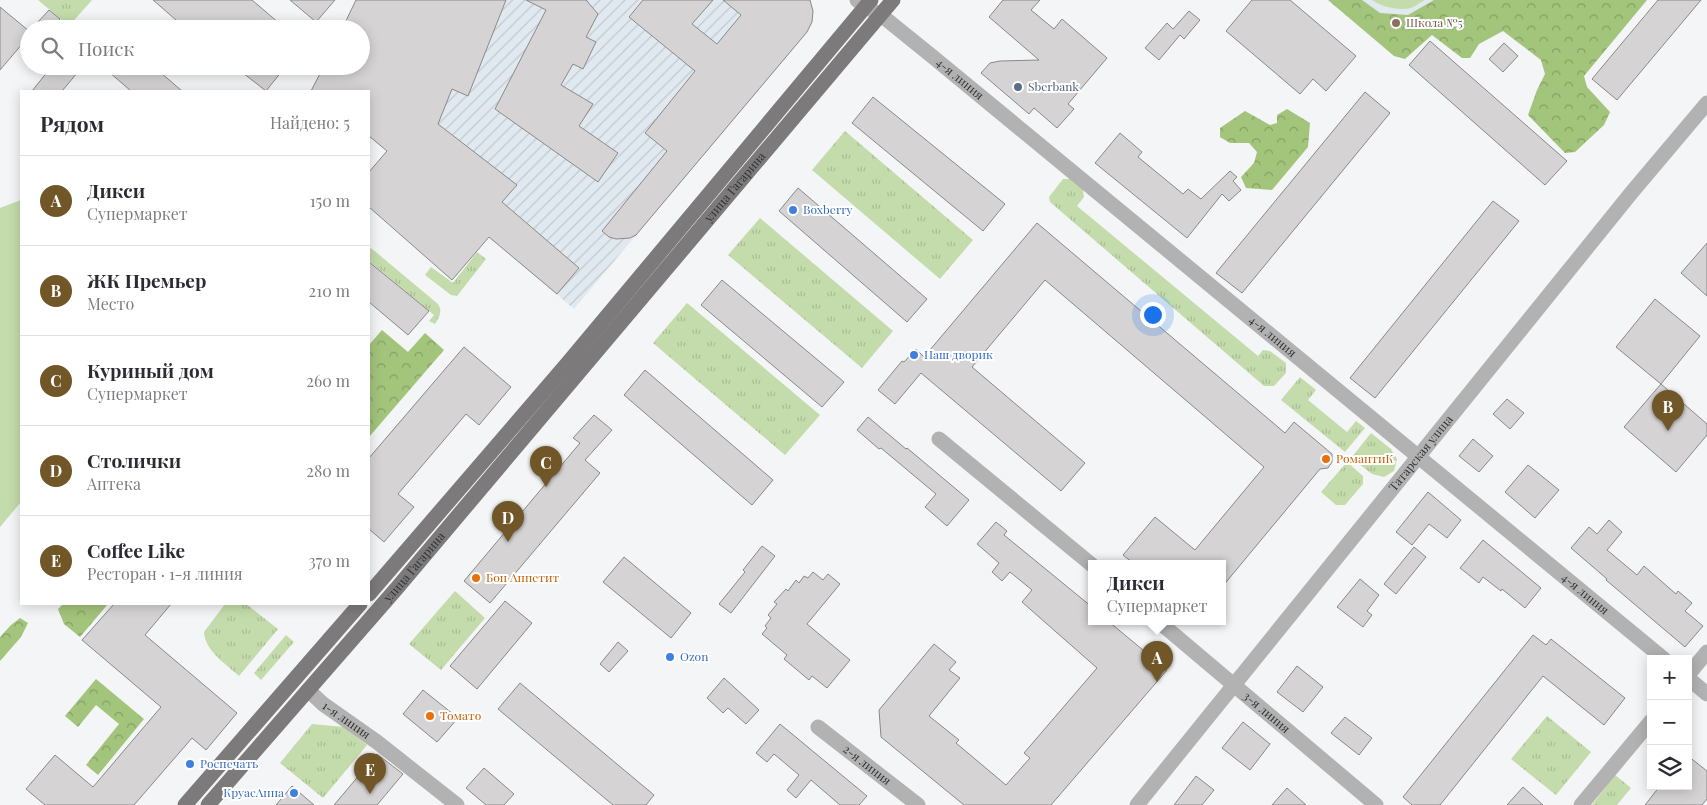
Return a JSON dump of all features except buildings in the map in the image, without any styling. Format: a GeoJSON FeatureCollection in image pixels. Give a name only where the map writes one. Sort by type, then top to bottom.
{"type":"FeatureCollection","features":[{"type":"Feature","properties":{"kind":"main road","name":"улица Гагарина"},"geometry":{"type":"LineString","coordinates":[[208,805],[308,690],[871,4],[893,0]]}},
{"type":"Feature","properties":{"kind":"main road","name":"улица Гагарина"},"geometry":{"type":"LineString","coordinates":[[370,593],[573,368]]}},
{"type":"Feature","properties":{"kind":"main road"},"geometry":{"type":"LineString","coordinates":[[185,805],[359,605]]}},
{"type":"Feature","properties":{"kind":"street","name":"4-я линия"},"geometry":{"type":"LineString","coordinates":[[871,4],[1659,655]]}},
{"type":"Feature","properties":{"kind":"street","name":"Татарская улица"},"geometry":{"type":"LineString","coordinates":[[1137,805],[1632,192],[1707,103]]}},
{"type":"Feature","properties":{"kind":"street"},"geometry":{"type":"LineString","coordinates":[[939,440],[1088,562]]}},
{"type":"Feature","properties":{"kind":"street","name":"3-я линия"},"geometry":{"type":"LineString","coordinates":[[1163,625],[1376,805]]}},
{"type":"Feature","properties":{"kind":"street"},"geometry":{"type":"LineString","coordinates":[[1692,672],[1707,652]]}},
{"type":"Feature","properties":{"kind":"street"},"geometry":{"type":"LineString","coordinates":[[1692,681],[1707,694]]}},
{"type":"Feature","properties":{"kind":"street","name":"1-я линия"},"geometry":{"type":"LineString","coordinates":[[308,690],[323,704],[377,742],[457,805]]}},
{"type":"Feature","properties":{"kind":"street"},"geometry":{"type":"LineString","coordinates":[[1580,805],[1647,726]]}},
{"type":"Feature","properties":{"kind":"street","name":"2-я линия"},"geometry":{"type":"LineString","coordinates":[[818,727],[918,805]]}},
{"type":"Feature","properties":{"kind":"shaded area"},"geometry":{"type":"Polygon","coordinates":[[[356,0],[810,0],[813,11],[812,22],[807,32],[574,309],[370,137],[370,90],[312,89],[319,75],[370,75],[370,20],[346,20],[356,0]]]}},
{"type":"Feature","properties":{"kind":"shaded area","name":"Школа №5"},"geometry":{"type":"Polygon","coordinates":[[[1346,0],[1440,0],[1400,45],[1346,0]]]}},
{"type":"Feature","properties":{"kind":"green space"},"geometry":{"type":"Polygon","coordinates":[[[38,0],[92,0],[74,20],[62,20],[38,0]]]}},
{"type":"Feature","properties":{"kind":"green space"},"geometry":{"type":"Polygon","coordinates":[[[1328,0],[1362,0],[1380,13],[1408,15],[1434,0],[1647,0],[1584,76],[1587,87],[1610,112],[1604,125],[1575,152],[1565,153],[1528,115],[1545,74],[1541,60],[1503,31],[1479,44],[1470,58],[1462,58],[1432,35],[1405,59],[1394,56],[1328,0]]]}},
{"type":"Feature","properties":{"kind":"green space"},"geometry":{"type":"Polygon","coordinates":[[[1372,0],[1425,0],[1411,8],[1396,9],[1372,0]]]}},
{"type":"Feature","properties":{"kind":"green space"},"geometry":{"type":"Polygon","coordinates":[[[1287,109],[1310,123],[1308,147],[1272,190],[1246,188],[1241,177],[1254,163],[1257,152],[1249,143],[1230,143],[1220,137],[1220,128],[1245,111],[1270,125],[1277,123],[1277,115],[1287,109]]]}},
{"type":"Feature","properties":{"kind":"green space"},"geometry":{"type":"Polygon","coordinates":[[[845,131],[973,240],[940,279],[812,170],[845,131]]]}},
{"type":"Feature","properties":{"kind":"green space"},"geometry":{"type":"Polygon","coordinates":[[[1063,179],[1071,179],[1083,190],[1084,197],[1077,206],[1258,356],[1263,350],[1270,351],[1286,363],[1286,373],[1274,386],[1264,386],[1050,202],[1049,197],[1063,179]]]}},
{"type":"Feature","properties":{"kind":"green space"},"geometry":{"type":"Polygon","coordinates":[[[20,200],[20,503],[0,527],[0,208],[20,200]]]}},
{"type":"Feature","properties":{"kind":"green space"},"geometry":{"type":"Polygon","coordinates":[[[760,218],[893,331],[862,368],[728,255],[760,218]]]}},
{"type":"Feature","properties":{"kind":"green space"},"geometry":{"type":"Polygon","coordinates":[[[370,249],[438,304],[440,312],[435,324],[429,321],[434,315],[370,262],[370,249]]]}},
{"type":"Feature","properties":{"kind":"green space"},"geometry":{"type":"Polygon","coordinates":[[[477,252],[486,259],[457,296],[451,295],[425,275],[431,267],[453,283],[477,252]]]}},
{"type":"Feature","properties":{"kind":"green space"},"geometry":{"type":"Polygon","coordinates":[[[687,303],[820,415],[785,455],[653,343],[687,303]]]}},
{"type":"Feature","properties":{"kind":"green space"},"geometry":{"type":"Polygon","coordinates":[[[382,330],[408,352],[425,333],[444,350],[370,436],[370,344],[382,330]]]}},
{"type":"Feature","properties":{"kind":"green space"},"geometry":{"type":"Polygon","coordinates":[[[1300,377],[1316,390],[1308,400],[1347,432],[1356,421],[1365,428],[1345,452],[1281,400],[1300,377]]]}},
{"type":"Feature","properties":{"kind":"green space"},"geometry":{"type":"Polygon","coordinates":[[[1371,433],[1391,449],[1397,459],[1394,471],[1384,477],[1372,474],[1351,458],[1371,433]]]}},
{"type":"Feature","properties":{"kind":"green space"},"geometry":{"type":"Polygon","coordinates":[[[1347,462],[1363,476],[1363,484],[1345,505],[1336,505],[1321,492],[1347,462]]]}},
{"type":"Feature","properties":{"kind":"green space"},"geometry":{"type":"Polygon","coordinates":[[[455,591],[485,618],[441,670],[409,644],[455,591]]]}},
{"type":"Feature","properties":{"kind":"green space"},"geometry":{"type":"Polygon","coordinates":[[[62,605],[107,605],[80,637],[64,624],[58,609],[62,605]]]}},
{"type":"Feature","properties":{"kind":"green space"},"geometry":{"type":"Polygon","coordinates":[[[224,605],[247,605],[278,629],[239,676],[212,651],[205,639],[204,632],[224,605]]]}},
{"type":"Feature","properties":{"kind":"green space"},"geometry":{"type":"Polygon","coordinates":[[[20,618],[28,623],[21,637],[0,661],[0,637],[20,618]]]}},
{"type":"Feature","properties":{"kind":"green space"},"geometry":{"type":"Polygon","coordinates":[[[286,635],[294,642],[261,680],[254,673],[286,635]]]}},
{"type":"Feature","properties":{"kind":"green space"},"geometry":{"type":"Polygon","coordinates":[[[96,679],[144,719],[98,775],[86,765],[119,724],[96,705],[78,727],[65,716],[96,679]]]}},
{"type":"Feature","properties":{"kind":"green space"},"geometry":{"type":"Polygon","coordinates":[[[1547,716],[1591,752],[1556,795],[1511,759],[1547,716]]]}},
{"type":"Feature","properties":{"kind":"green space"},"geometry":{"type":"Polygon","coordinates":[[[312,724],[344,727],[367,745],[323,798],[280,763],[312,724]]]}},
{"type":"Feature","properties":{"kind":"green space"},"geometry":{"type":"Polygon","coordinates":[[[1615,775],[1631,788],[1617,805],[1592,805],[1615,775]]]}},
{"type":"Feature","properties":{"kind":"place","name":"Школа №5"},"geometry":{"type":"Point","coordinates":[1396,23]}},
{"type":"Feature","properties":{"kind":"place","name":"Sberbank"},"geometry":{"type":"Point","coordinates":[1018,87]}},
{"type":"Feature","properties":{"kind":"place","name":"Boxberry"},"geometry":{"type":"Point","coordinates":[793,210]}},
{"type":"Feature","properties":{"kind":"place","name":"Наш дворик"},"geometry":{"type":"Point","coordinates":[914,355]}},
{"type":"Feature","properties":{"kind":"place","name":"ЖК Премьер"},"geometry":{"type":"Point","coordinates":[1668,431]}},
{"type":"Feature","properties":{"kind":"place","name":"РомантиК"},"geometry":{"type":"Point","coordinates":[1326,459]}},
{"type":"Feature","properties":{"kind":"place","name":"Куриный дом"},"geometry":{"type":"Point","coordinates":[546,487]}},
{"type":"Feature","properties":{"kind":"place","name":"Столички"},"geometry":{"type":"Point","coordinates":[508,542]}},
{"type":"Feature","properties":{"kind":"place","name":"Бон Аппетит"},"geometry":{"type":"Point","coordinates":[476,578]}},
{"type":"Feature","properties":{"kind":"place","name":"Ozon"},"geometry":{"type":"Point","coordinates":[670,657]}},
{"type":"Feature","properties":{"kind":"place","name":"Дикси"},"geometry":{"type":"Point","coordinates":[1157,682]}},
{"type":"Feature","properties":{"kind":"place","name":"Томато"},"geometry":{"type":"Point","coordinates":[430,716]}},
{"type":"Feature","properties":{"kind":"place","name":"Роспечать"},"geometry":{"type":"Point","coordinates":[190,764]}},
{"type":"Feature","properties":{"kind":"place","name":"КруасАнна"},"geometry":{"type":"Point","coordinates":[294,793]}},
{"type":"Feature","properties":{"kind":"place","name":"Coffee Like"},"geometry":{"type":"Point","coordinates":[370,794]}}]}
